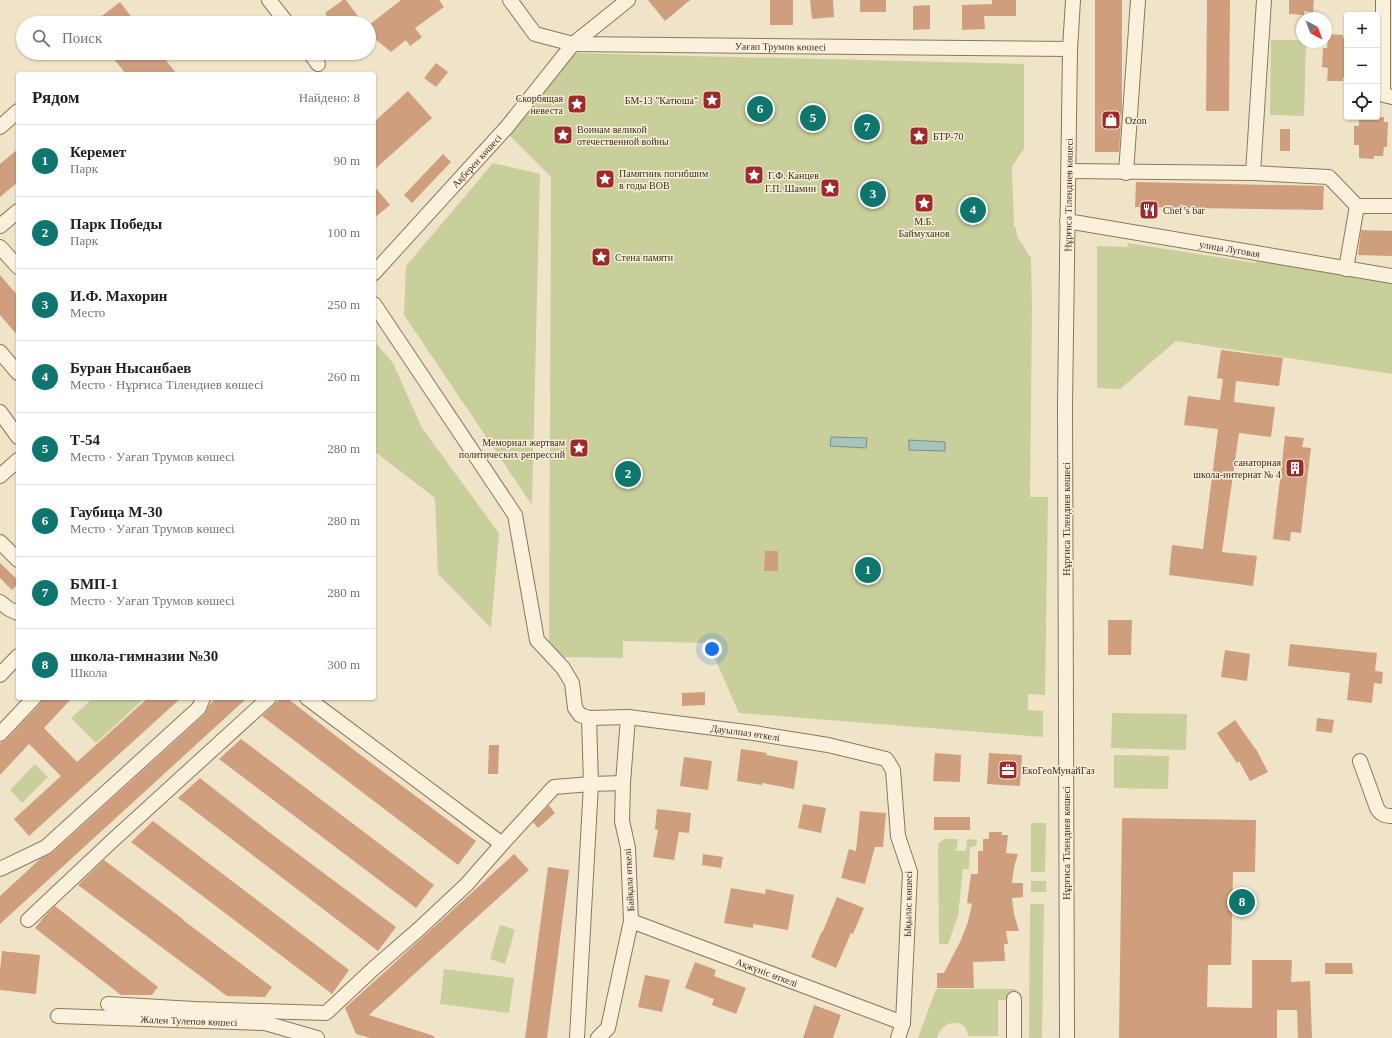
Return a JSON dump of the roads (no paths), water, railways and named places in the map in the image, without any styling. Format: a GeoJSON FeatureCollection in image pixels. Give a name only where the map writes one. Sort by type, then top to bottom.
{"type":"FeatureCollection","features":[{"type":"Feature","properties":{"kind":"street"},"geometry":{"type":"LineString","coordinates":[[270,0],[282,16]]}},
{"type":"Feature","properties":{"kind":"street","name":"Уағап Трумов көшесі"},"geometry":{"type":"LineString","coordinates":[[510,0],[535,34],[573,44],[1070,50]]}},
{"type":"Feature","properties":{"kind":"street","name":"Ақберен көшесі"},"geometry":{"type":"LineString","coordinates":[[376,271],[507,127],[573,44],[628,0]]}},
{"type":"Feature","properties":{"kind":"street","name":"Нұрғиса Тілендиев көшесі"},"geometry":{"type":"LineString","coordinates":[[1067,1038],[1065,428],[1070,50],[1073,0]]}},
{"type":"Feature","properties":{"kind":"street"},"geometry":{"type":"LineString","coordinates":[[1126,173],[1138,0]]}},
{"type":"Feature","properties":{"kind":"street"},"geometry":{"type":"LineString","coordinates":[[1253,173],[1264,0]]}},
{"type":"Feature","properties":{"kind":"street"},"geometry":{"type":"LineString","coordinates":[[1383,0],[1383,88],[1384,96],[1392,97]]}},
{"type":"Feature","properties":{"kind":"street"},"geometry":{"type":"LineString","coordinates":[[0,127],[16,114]]}},
{"type":"Feature","properties":{"kind":"street"},"geometry":{"type":"LineString","coordinates":[[1069,171],[1126,173],[1253,173],[1329,177],[1357,206],[1392,206]]}},
{"type":"Feature","properties":{"kind":"street"},"geometry":{"type":"LineString","coordinates":[[1346,269],[1357,206]]}},
{"type":"Feature","properties":{"kind":"street"},"geometry":{"type":"LineString","coordinates":[[0,226],[16,213]]}},
{"type":"Feature","properties":{"kind":"street","name":"улица Луговая"},"geometry":{"type":"LineString","coordinates":[[1067,221],[1392,276]]}},
{"type":"Feature","properties":{"kind":"street"},"geometry":{"type":"LineString","coordinates":[[0,248],[16,266]]}},
{"type":"Feature","properties":{"kind":"street"},"geometry":{"type":"LineString","coordinates":[[376,307],[515,515],[537,640],[562,668],[572,683],[575,708],[580,715],[589,718],[590,784],[577,1038]]}},
{"type":"Feature","properties":{"kind":"street"},"geometry":{"type":"LineString","coordinates":[[0,352],[16,372]]}},
{"type":"Feature","properties":{"kind":"street"},"geometry":{"type":"LineString","coordinates":[[0,412],[16,434]]}},
{"type":"Feature","properties":{"kind":"street"},"geometry":{"type":"LineString","coordinates":[[0,476],[16,462]]}},
{"type":"Feature","properties":{"kind":"street"},"geometry":{"type":"LineString","coordinates":[[0,542],[16,558]]}},
{"type":"Feature","properties":{"kind":"street"},"geometry":{"type":"LineString","coordinates":[[0,602],[16,612]]}},
{"type":"Feature","properties":{"kind":"street"},"geometry":{"type":"LineString","coordinates":[[0,674],[16,658]]}},
{"type":"Feature","properties":{"kind":"street"},"geometry":{"type":"LineString","coordinates":[[0,734],[32,700]]}},
{"type":"Feature","properties":{"kind":"street"},"geometry":{"type":"LineString","coordinates":[[0,869],[46,847],[199,708],[202,700]]}},
{"type":"Feature","properties":{"kind":"street"},"geometry":{"type":"LineString","coordinates":[[28,920],[267,700]]}},
{"type":"Feature","properties":{"kind":"street"},"geometry":{"type":"LineString","coordinates":[[310,700],[502,844]]}},
{"type":"Feature","properties":{"kind":"street","name":"Дауылпаз өткелі"},"geometry":{"type":"LineString","coordinates":[[589,718],[628,717],[754,733],[828,745],[886,759],[893,770]]}},
{"type":"Feature","properties":{"kind":"street","name":"Байқала өткелі"},"geometry":{"type":"LineString","coordinates":[[598,1038],[608,1028],[631,921],[628,848],[622,821],[628,717]]}},
{"type":"Feature","properties":{"kind":"street"},"geometry":{"type":"LineString","coordinates":[[1360,761],[1377,808],[1380,813],[1386,816],[1392,816]]}},
{"type":"Feature","properties":{"kind":"street","name":"Ықылас көшесі"},"geometry":{"type":"LineString","coordinates":[[893,770],[898,836],[910,872],[903,1023],[898,1038]]}},
{"type":"Feature","properties":{"kind":"street"},"geometry":{"type":"LineString","coordinates":[[108,1004],[326,1014],[373,969],[467,884],[554,787],[623,783]]}},
{"type":"Feature","properties":{"kind":"street","name":"Ақжүніс өткелі"},"geometry":{"type":"LineString","coordinates":[[631,921],[903,1023]]}},
{"type":"Feature","properties":{"kind":"street"},"geometry":{"type":"LineString","coordinates":[[1014,999],[1014,1038]]}},
{"type":"Feature","properties":{"kind":"street","name":"Жален Тулепов көшесі"},"geometry":{"type":"LineString","coordinates":[[58,1016],[265,1023],[318,1038]]}},
{"type":"Feature","properties":{"kind":"water"},"geometry":{"type":"Polygon","coordinates":[[[831,437],[867,438],[866,448],[830,446],[831,437]]]}},
{"type":"Feature","properties":{"kind":"water"},"geometry":{"type":"Polygon","coordinates":[[[909,440],[945,442],[945,451],[909,450],[909,440]]]}},
{"type":"Feature","properties":{"kind":"place","name":"БМ-13 \"Катюша\""},"geometry":{"type":"Point","coordinates":[712,100]}},
{"type":"Feature","properties":{"kind":"place","name":"Скорбящая невеста"},"geometry":{"type":"Point","coordinates":[577,104]}},
{"type":"Feature","properties":{"kind":"place","name":"Гаубица М-30"},"geometry":{"type":"Point","coordinates":[760,109]}},
{"type":"Feature","properties":{"kind":"place","name":"Т-54"},"geometry":{"type":"Point","coordinates":[813,118]}},
{"type":"Feature","properties":{"kind":"place","name":"Ozon"},"geometry":{"type":"Point","coordinates":[1111,120]}},
{"type":"Feature","properties":{"kind":"place","name":"БМП-1"},"geometry":{"type":"Point","coordinates":[867,127]}},
{"type":"Feature","properties":{"kind":"place","name":"Воинам великой отечественной войны"},"geometry":{"type":"Point","coordinates":[563,135]}},
{"type":"Feature","properties":{"kind":"place","name":"БТР-70"},"geometry":{"type":"Point","coordinates":[919,136]}},
{"type":"Feature","properties":{"kind":"place","name":"Г.Ф. Канцев"},"geometry":{"type":"Point","coordinates":[754,175]}},
{"type":"Feature","properties":{"kind":"place","name":"Памятник погибшим в годы ВОВ"},"geometry":{"type":"Point","coordinates":[605,179]}},
{"type":"Feature","properties":{"kind":"place","name":"Г.П. Шамин"},"geometry":{"type":"Point","coordinates":[830,188]}},
{"type":"Feature","properties":{"kind":"place","name":"И.Ф. Махорин"},"geometry":{"type":"Point","coordinates":[873,194]}},
{"type":"Feature","properties":{"kind":"place","name":"М.Б. Баймуханов"},"geometry":{"type":"Point","coordinates":[924,203]}},
{"type":"Feature","properties":{"kind":"place","name":"Буран Нысанбаев"},"geometry":{"type":"Point","coordinates":[973,210]}},
{"type":"Feature","properties":{"kind":"place","name":"Chef’s bar"},"geometry":{"type":"Point","coordinates":[1149,210]}},
{"type":"Feature","properties":{"kind":"place","name":"Стена памяти"},"geometry":{"type":"Point","coordinates":[601,257]}},
{"type":"Feature","properties":{"kind":"place","name":"Мемориал жертвам политических репрессий"},"geometry":{"type":"Point","coordinates":[579,448]}},
{"type":"Feature","properties":{"kind":"place","name":"санаторная школа-интернат № 4"},"geometry":{"type":"Point","coordinates":[1295,468]}},
{"type":"Feature","properties":{"kind":"place","name":"Парк Победы"},"geometry":{"type":"Point","coordinates":[628,474]}},
{"type":"Feature","properties":{"kind":"place","name":"Керемет"},"geometry":{"type":"Point","coordinates":[868,570]}},
{"type":"Feature","properties":{"kind":"place","name":"ЕкоГеоМунайГаз"},"geometry":{"type":"Point","coordinates":[1008,770]}},
{"type":"Feature","properties":{"kind":"place","name":"школа-гимназии №30"},"geometry":{"type":"Point","coordinates":[1242,902]}}]}
